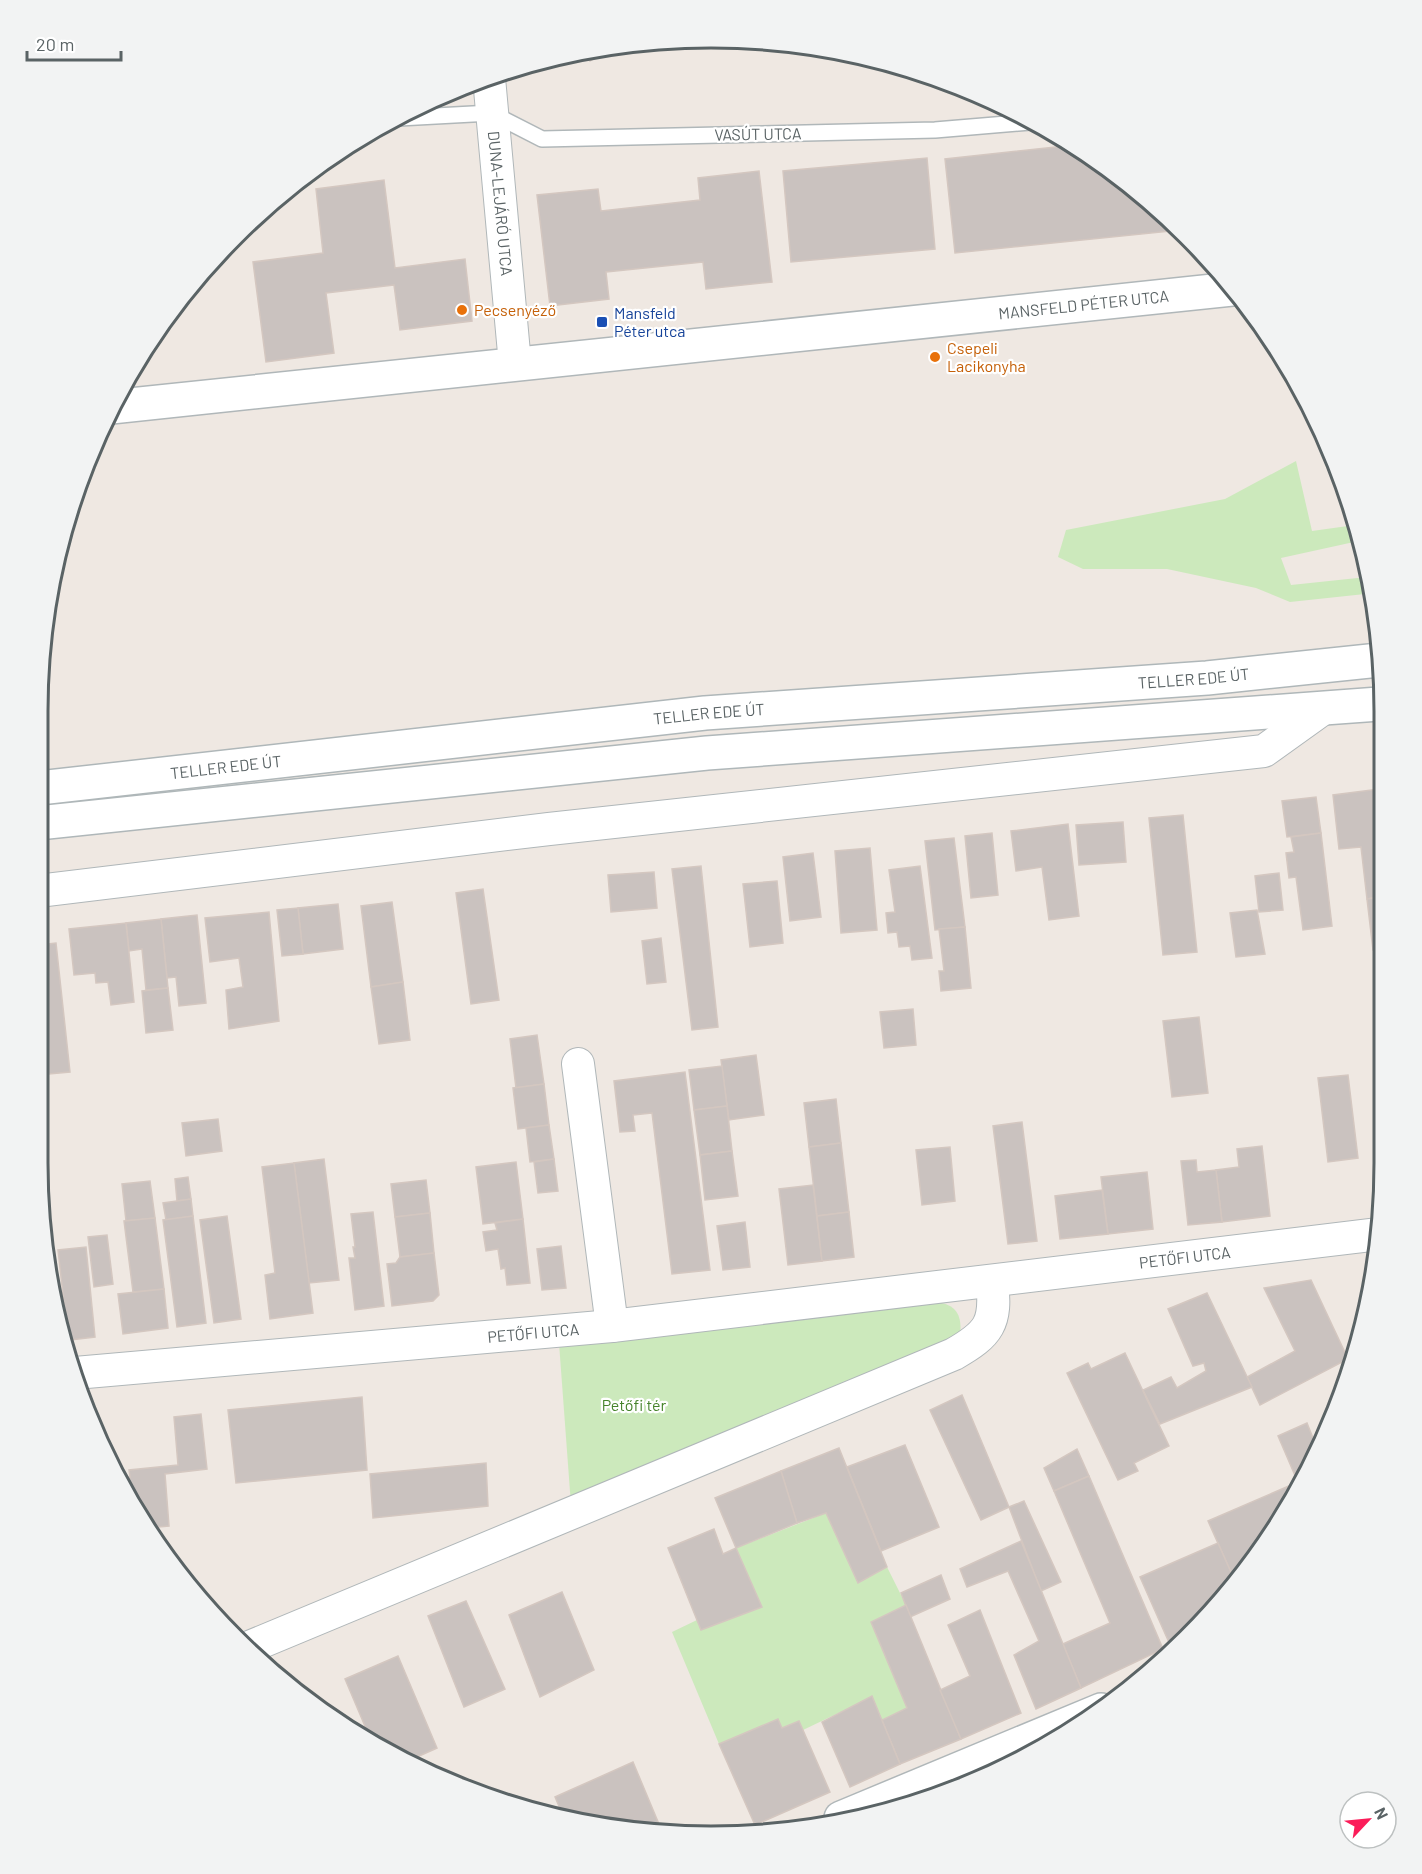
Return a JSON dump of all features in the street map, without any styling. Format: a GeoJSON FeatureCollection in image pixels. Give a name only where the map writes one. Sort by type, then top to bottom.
{"type":"FeatureCollection","features":[{"type":"Feature","properties":{"kind":"main road","name":"MANSFELD PÉTER UTCA"},"geometry":{"type":"LineString","coordinates":[[123,406],[1223,290]]}},
{"type":"Feature","properties":{"kind":"main road","name":"TELLER EDE ÚT"},"geometry":{"type":"LineString","coordinates":[[48,787],[705,713],[1207,678],[1372,661]]}},
{"type":"Feature","properties":{"kind":"main road","name":"TELLER EDE ÚT"},"geometry":{"type":"LineString","coordinates":[[48,822],[707,753],[1374,704]]}},
{"type":"Feature","properties":{"kind":"main road"},"geometry":{"type":"LineString","coordinates":[[870,1806],[1054,1729]]}},
{"type":"Feature","properties":{"kind":"street","name":"DUNA-LEJÁRÓ UTCA"},"geometry":{"type":"LineString","coordinates":[[489,86],[515,364]]}},
{"type":"Feature","properties":{"kind":"street"},"geometry":{"type":"LineString","coordinates":[[48,890],[549,829],[1264,751],[1324,708]]}},
{"type":"Feature","properties":{"kind":"street"},"geometry":{"type":"LineString","coordinates":[[578,1064],[612,1326]]}},
{"type":"Feature","properties":{"kind":"street","name":"PETŐFI UTCA"},"geometry":{"type":"LineString","coordinates":[[82,1372],[612,1326],[1370,1235]]}},
{"type":"Feature","properties":{"kind":"street"},"geometry":{"type":"LineString","coordinates":[[256,1644],[954,1354],[978,1340],[991,1322],[994,1306],[992,1282]]}},
{"type":"Feature","properties":{"kind":"lane"},"geometry":{"type":"LineString","coordinates":[[416,117],[491,113]]}},
{"type":"Feature","properties":{"kind":"lane","name":"VASÚT UTCA"},"geometry":{"type":"LineString","coordinates":[[491,113],[542,140],[935,130],[1017,123]]}},
{"type":"Feature","properties":{"kind":"green space"},"geometry":{"type":"Polygon","coordinates":[[[1296,461],[1312,531],[1347,526],[1352,542],[1281,558],[1291,585],[1360,578],[1363,594],[1290,602],[1256,588],[1167,569],[1083,569],[1058,557],[1066,530],[1225,499],[1296,461]]]}},
{"type":"Feature","properties":{"kind":"green space","name":"Petőfi tér"},"geometry":{"type":"Polygon","coordinates":[[[941,1303],[952,1307],[958,1315],[960,1336],[571,1505],[559,1343],[941,1303]]]}},
{"type":"Feature","properties":{"kind":"green space"},"geometry":{"type":"Polygon","coordinates":[[[826,1513],[858,1583],[887,1567],[906,1605],[871,1622],[907,1708],[882,1720],[872,1697],[803,1730],[782,1728],[778,1719],[719,1744],[672,1632],[697,1620],[701,1630],[762,1607],[736,1548],[826,1513]]]}},
{"type":"Feature","properties":{"kind":"building"},"geometry":{"type":"Polygon","coordinates":[[[1058,147],[1115,185],[1168,231],[955,253],[945,159],[1058,147]]]}},
{"type":"Feature","properties":{"kind":"building"},"geometry":{"type":"Polygon","coordinates":[[[927,158],[935,249],[791,262],[783,171],[927,158]]]}},
{"type":"Feature","properties":{"kind":"building"},"geometry":{"type":"Polygon","coordinates":[[[759,171],[772,282],[706,289],[703,262],[606,272],[609,299],[550,306],[537,195],[598,189],[601,211],[700,200],[698,178],[759,171]]]}},
{"type":"Feature","properties":{"kind":"building"},"geometry":{"type":"Polygon","coordinates":[[[384,180],[395,268],[465,259],[472,321],[400,330],[394,285],[326,293],[334,353],[266,362],[253,262],[323,253],[316,189],[384,180]]]}},
{"type":"Feature","properties":{"kind":"building"},"geometry":{"type":"Polygon","coordinates":[[[1374,790],[1374,898],[1367,899],[1361,847],[1339,849],[1333,795],[1374,790]]]}},
{"type":"Feature","properties":{"kind":"building"},"geometry":{"type":"Polygon","coordinates":[[[1316,797],[1321,833],[1287,837],[1282,801],[1316,797]]]}},
{"type":"Feature","properties":{"kind":"building"},"geometry":{"type":"Polygon","coordinates":[[[1183,815],[1197,952],[1163,955],[1149,818],[1183,815]]]}},
{"type":"Feature","properties":{"kind":"building"},"geometry":{"type":"Polygon","coordinates":[[[1123,822],[1126,862],[1079,865],[1076,825],[1123,822]]]}},
{"type":"Feature","properties":{"kind":"building"},"geometry":{"type":"Polygon","coordinates":[[[1068,824],[1079,916],[1049,920],[1042,867],[1016,871],[1011,831],[1068,824]]]}},
{"type":"Feature","properties":{"kind":"building"},"geometry":{"type":"Polygon","coordinates":[[[992,833],[998,895],[971,898],[965,836],[992,833]]]}},
{"type":"Feature","properties":{"kind":"building"},"geometry":{"type":"Polygon","coordinates":[[[1321,833],[1332,926],[1303,930],[1296,877],[1289,878],[1286,853],[1294,852],[1291,837],[1321,833]]]}},
{"type":"Feature","properties":{"kind":"building"},"geometry":{"type":"Polygon","coordinates":[[[954,838],[965,927],[935,930],[925,841],[954,838]]]}},
{"type":"Feature","properties":{"kind":"building"},"geometry":{"type":"Polygon","coordinates":[[[870,848],[877,930],[841,933],[835,851],[870,848]]]}},
{"type":"Feature","properties":{"kind":"building"},"geometry":{"type":"Polygon","coordinates":[[[813,853],[821,917],[790,921],[783,857],[813,853]]]}},
{"type":"Feature","properties":{"kind":"building"},"geometry":{"type":"Polygon","coordinates":[[[701,866],[718,1027],[692,1030],[672,869],[701,866]]]}},
{"type":"Feature","properties":{"kind":"building"},"geometry":{"type":"Polygon","coordinates":[[[920,866],[932,958],[912,960],[910,946],[899,947],[897,932],[888,933],[886,913],[895,912],[889,870],[920,866]]]}},
{"type":"Feature","properties":{"kind":"building"},"geometry":{"type":"Polygon","coordinates":[[[654,872],[657,908],[611,912],[608,875],[654,872]]]}},
{"type":"Feature","properties":{"kind":"building"},"geometry":{"type":"Polygon","coordinates":[[[1279,873],[1283,910],[1259,912],[1255,876],[1279,873]]]}},
{"type":"Feature","properties":{"kind":"building"},"geometry":{"type":"Polygon","coordinates":[[[777,881],[783,943],[750,947],[743,884],[777,881]]]}},
{"type":"Feature","properties":{"kind":"building"},"geometry":{"type":"Polygon","coordinates":[[[483,889],[499,1000],[471,1004],[456,893],[483,889]]]}},
{"type":"Feature","properties":{"kind":"building"},"geometry":{"type":"Polygon","coordinates":[[[1374,898],[1373,950],[1367,899],[1374,898]]]}},
{"type":"Feature","properties":{"kind":"building"},"geometry":{"type":"Polygon","coordinates":[[[392,902],[403,982],[371,987],[361,906],[392,902]]]}},
{"type":"Feature","properties":{"kind":"building"},"geometry":{"type":"Polygon","coordinates":[[[338,904],[343,949],[303,954],[298,908],[338,904]]]}},
{"type":"Feature","properties":{"kind":"building"},"geometry":{"type":"Polygon","coordinates":[[[298,908],[303,954],[282,956],[277,910],[298,908]]]}},
{"type":"Feature","properties":{"kind":"building"},"geometry":{"type":"Polygon","coordinates":[[[1257,910],[1265,954],[1236,957],[1230,913],[1257,910]]]}},
{"type":"Feature","properties":{"kind":"building"},"geometry":{"type":"Polygon","coordinates":[[[269,912],[279,1021],[229,1029],[226,990],[243,987],[239,958],[210,962],[205,918],[269,912]]]}},
{"type":"Feature","properties":{"kind":"building"},"geometry":{"type":"Polygon","coordinates":[[[197,915],[206,1003],[179,1006],[176,977],[167,978],[161,919],[197,915]]]}},
{"type":"Feature","properties":{"kind":"building"},"geometry":{"type":"Polygon","coordinates":[[[161,919],[168,988],[146,990],[142,949],[129,951],[126,923],[161,919]]]}},
{"type":"Feature","properties":{"kind":"building"},"geometry":{"type":"Polygon","coordinates":[[[126,923],[134,1002],[111,1005],[108,982],[96,983],[95,973],[74,975],[69,929],[126,923]]]}},
{"type":"Feature","properties":{"kind":"building"},"geometry":{"type":"Polygon","coordinates":[[[965,927],[971,988],[941,991],[939,971],[944,971],[939,929],[965,927]]]}},
{"type":"Feature","properties":{"kind":"building"},"geometry":{"type":"Polygon","coordinates":[[[661,938],[666,982],[647,984],[642,941],[661,938]]]}},
{"type":"Feature","properties":{"kind":"building"},"geometry":{"type":"Polygon","coordinates":[[[56,943],[70,1072],[48,1074],[48,944],[56,943]]]}},
{"type":"Feature","properties":{"kind":"building"},"geometry":{"type":"Polygon","coordinates":[[[403,982],[410,1040],[379,1044],[371,987],[403,982]]]}},
{"type":"Feature","properties":{"kind":"building"},"geometry":{"type":"Polygon","coordinates":[[[168,988],[173,1030],[146,1033],[142,991],[168,988]]]}},
{"type":"Feature","properties":{"kind":"building"},"geometry":{"type":"Polygon","coordinates":[[[913,1009],[916,1045],[884,1048],[880,1012],[913,1009]]]}},
{"type":"Feature","properties":{"kind":"building"},"geometry":{"type":"Polygon","coordinates":[[[1199,1017],[1208,1093],[1172,1097],[1163,1021],[1199,1017]]]}},
{"type":"Feature","properties":{"kind":"building"},"geometry":{"type":"Polygon","coordinates":[[[537,1035],[544,1084],[516,1088],[510,1039],[537,1035]]]}},
{"type":"Feature","properties":{"kind":"building"},"geometry":{"type":"Polygon","coordinates":[[[756,1055],[764,1115],[729,1120],[721,1060],[756,1055]]]}},
{"type":"Feature","properties":{"kind":"building"},"geometry":{"type":"Polygon","coordinates":[[[722,1066],[727,1106],[694,1110],[689,1070],[722,1066]]]}},
{"type":"Feature","properties":{"kind":"building"},"geometry":{"type":"Polygon","coordinates":[[[685,1072],[710,1270],[672,1274],[652,1113],[633,1115],[635,1131],[620,1132],[614,1081],[685,1072]]]}},
{"type":"Feature","properties":{"kind":"building"},"geometry":{"type":"Polygon","coordinates":[[[1348,1075],[1358,1158],[1328,1162],[1318,1078],[1348,1075]]]}},
{"type":"Feature","properties":{"kind":"building"},"geometry":{"type":"Polygon","coordinates":[[[544,1084],[549,1125],[518,1129],[513,1088],[544,1084]]]}},
{"type":"Feature","properties":{"kind":"building"},"geometry":{"type":"Polygon","coordinates":[[[836,1099],[841,1143],[809,1147],[804,1103],[836,1099]]]}},
{"type":"Feature","properties":{"kind":"building"},"geometry":{"type":"Polygon","coordinates":[[[727,1106],[732,1151],[700,1155],[694,1110],[727,1106]]]}},
{"type":"Feature","properties":{"kind":"building"},"geometry":{"type":"Polygon","coordinates":[[[218,1119],[222,1151],[186,1156],[182,1123],[218,1119]]]}},
{"type":"Feature","properties":{"kind":"building"},"geometry":{"type":"Polygon","coordinates":[[[1022,1122],[1037,1241],[1008,1244],[993,1126],[1022,1122]]]}},
{"type":"Feature","properties":{"kind":"building"},"geometry":{"type":"Polygon","coordinates":[[[549,1125],[554,1159],[530,1162],[526,1128],[549,1125]]]}},
{"type":"Feature","properties":{"kind":"building"},"geometry":{"type":"Polygon","coordinates":[[[841,1143],[849,1212],[817,1216],[809,1147],[841,1143]]]}},
{"type":"Feature","properties":{"kind":"building"},"geometry":{"type":"Polygon","coordinates":[[[1262,1146],[1270,1216],[1222,1222],[1216,1170],[1239,1167],[1237,1149],[1262,1146]]]}},
{"type":"Feature","properties":{"kind":"building"},"geometry":{"type":"Polygon","coordinates":[[[950,1147],[955,1201],[922,1205],[916,1150],[950,1147]]]}},
{"type":"Feature","properties":{"kind":"building"},"geometry":{"type":"Polygon","coordinates":[[[732,1151],[738,1196],[705,1200],[700,1155],[732,1151]]]}},
{"type":"Feature","properties":{"kind":"building"},"geometry":{"type":"Polygon","coordinates":[[[324,1159],[339,1280],[309,1283],[294,1163],[324,1159]]]}},
{"type":"Feature","properties":{"kind":"building"},"geometry":{"type":"Polygon","coordinates":[[[554,1159],[558,1191],[538,1193],[534,1162],[554,1159]]]}},
{"type":"Feature","properties":{"kind":"building"},"geometry":{"type":"Polygon","coordinates":[[[1196,1160],[1197,1172],[1216,1170],[1222,1222],[1188,1225],[1181,1161],[1196,1160]]]}},
{"type":"Feature","properties":{"kind":"building"},"geometry":{"type":"Polygon","coordinates":[[[516,1162],[523,1219],[483,1224],[476,1167],[516,1162]]]}},
{"type":"Feature","properties":{"kind":"building"},"geometry":{"type":"Polygon","coordinates":[[[294,1163],[313,1313],[270,1319],[265,1275],[275,1273],[262,1167],[294,1163]]]}},
{"type":"Feature","properties":{"kind":"building"},"geometry":{"type":"Polygon","coordinates":[[[1147,1172],[1153,1229],[1108,1234],[1101,1177],[1147,1172]]]}},
{"type":"Feature","properties":{"kind":"building"},"geometry":{"type":"Polygon","coordinates":[[[188,1177],[191,1199],[177,1201],[175,1179],[188,1177]]]}},
{"type":"Feature","properties":{"kind":"building"},"geometry":{"type":"Polygon","coordinates":[[[426,1180],[430,1213],[395,1217],[391,1184],[426,1180]]]}},
{"type":"Feature","properties":{"kind":"building"},"geometry":{"type":"Polygon","coordinates":[[[150,1181],[155,1218],[126,1221],[122,1184],[150,1181]]]}},
{"type":"Feature","properties":{"kind":"building"},"geometry":{"type":"Polygon","coordinates":[[[813,1185],[822,1261],[788,1265],[779,1189],[813,1185]]]}},
{"type":"Feature","properties":{"kind":"building"},"geometry":{"type":"Polygon","coordinates":[[[1102,1190],[1108,1234],[1060,1239],[1055,1196],[1102,1190]]]}},
{"type":"Feature","properties":{"kind":"building"},"geometry":{"type":"Polygon","coordinates":[[[191,1199],[193,1216],[166,1220],[163,1203],[191,1199]]]}},
{"type":"Feature","properties":{"kind":"building"},"geometry":{"type":"Polygon","coordinates":[[[373,1212],[384,1306],[355,1310],[349,1258],[355,1258],[351,1214],[373,1212]]]}},
{"type":"Feature","properties":{"kind":"building"},"geometry":{"type":"Polygon","coordinates":[[[849,1212],[854,1257],[822,1261],[817,1216],[849,1212]]]}},
{"type":"Feature","properties":{"kind":"building"},"geometry":{"type":"Polygon","coordinates":[[[430,1213],[434,1253],[400,1257],[395,1217],[430,1213]]]}},
{"type":"Feature","properties":{"kind":"building"},"geometry":{"type":"Polygon","coordinates":[[[193,1216],[206,1323],[177,1327],[163,1220],[193,1216]]]}},
{"type":"Feature","properties":{"kind":"building"},"geometry":{"type":"Polygon","coordinates":[[[227,1216],[241,1319],[214,1323],[200,1220],[227,1216]]]}},
{"type":"Feature","properties":{"kind":"building"},"geometry":{"type":"Polygon","coordinates":[[[155,1218],[164,1289],[133,1292],[124,1221],[155,1218]]]}},
{"type":"Feature","properties":{"kind":"building"},"geometry":{"type":"Polygon","coordinates":[[[523,1219],[530,1283],[507,1285],[505,1268],[501,1269],[498,1249],[486,1251],[483,1232],[497,1230],[495,1223],[523,1219]]]}},
{"type":"Feature","properties":{"kind":"building"},"geometry":{"type":"Polygon","coordinates":[[[745,1222],[750,1267],[723,1270],[717,1226],[745,1222]]]}},
{"type":"Feature","properties":{"kind":"building"},"geometry":{"type":"Polygon","coordinates":[[[107,1235],[113,1284],[94,1287],[88,1237],[107,1235]]]}},
{"type":"Feature","properties":{"kind":"building"},"geometry":{"type":"Polygon","coordinates":[[[561,1246],[566,1288],[542,1290],[537,1249],[561,1246]]]}},
{"type":"Feature","properties":{"kind":"building"},"geometry":{"type":"Polygon","coordinates":[[[86,1247],[95,1337],[72,1340],[64,1304],[58,1250],[86,1247]]]}},
{"type":"Feature","properties":{"kind":"building"},"geometry":{"type":"Polygon","coordinates":[[[434,1253],[439,1295],[433,1301],[392,1306],[387,1264],[396,1263],[400,1257],[434,1253]]]}},
{"type":"Feature","properties":{"kind":"building"},"geometry":{"type":"Polygon","coordinates":[[[1311,1280],[1346,1354],[1343,1361],[1260,1405],[1247,1377],[1295,1351],[1264,1288],[1311,1280]]]}},
{"type":"Feature","properties":{"kind":"building"},"geometry":{"type":"Polygon","coordinates":[[[164,1289],[168,1328],[123,1334],[118,1294],[164,1289]]]}},
{"type":"Feature","properties":{"kind":"building"},"geometry":{"type":"Polygon","coordinates":[[[1207,1293],[1252,1387],[1160,1424],[1143,1390],[1171,1377],[1177,1388],[1206,1371],[1204,1363],[1193,1366],[1168,1309],[1207,1293]]]}},
{"type":"Feature","properties":{"kind":"building"},"geometry":{"type":"Polygon","coordinates":[[[1125,1353],[1169,1446],[1134,1463],[1138,1471],[1118,1480],[1067,1373],[1088,1363],[1091,1369],[1125,1353]]]}},
{"type":"Feature","properties":{"kind":"building"},"geometry":{"type":"Polygon","coordinates":[[[962,1395],[1009,1507],[981,1520],[930,1410],[962,1395]]]}},
{"type":"Feature","properties":{"kind":"building"},"geometry":{"type":"Polygon","coordinates":[[[362,1397],[367,1470],[236,1483],[228,1410],[362,1397]]]}},
{"type":"Feature","properties":{"kind":"building"},"geometry":{"type":"Polygon","coordinates":[[[201,1414],[207,1469],[165,1474],[169,1526],[158,1527],[128,1477],[130,1477],[129,1470],[178,1465],[174,1417],[201,1414]]]}},
{"type":"Feature","properties":{"kind":"building"},"geometry":{"type":"Polygon","coordinates":[[[1307,1423],[1314,1440],[1295,1476],[1278,1436],[1307,1423]]]}},
{"type":"Feature","properties":{"kind":"building"},"geometry":{"type":"Polygon","coordinates":[[[905,1445],[939,1527],[881,1551],[847,1467],[905,1445]]]}},
{"type":"Feature","properties":{"kind":"building"},"geometry":{"type":"Polygon","coordinates":[[[839,1448],[887,1567],[858,1583],[826,1513],[797,1523],[781,1471],[839,1448]]]}},
{"type":"Feature","properties":{"kind":"building"},"geometry":{"type":"Polygon","coordinates":[[[1077,1449],[1089,1476],[1054,1491],[1044,1468],[1077,1449]]]}},
{"type":"Feature","properties":{"kind":"building"},"geometry":{"type":"Polygon","coordinates":[[[486,1463],[488,1506],[373,1518],[370,1474],[486,1463]]]}},
{"type":"Feature","properties":{"kind":"building"},"geometry":{"type":"Polygon","coordinates":[[[781,1471],[797,1523],[736,1548],[715,1498],[781,1471]]]}},
{"type":"Feature","properties":{"kind":"building"},"geometry":{"type":"Polygon","coordinates":[[[1089,1476],[1163,1648],[1081,1688],[1063,1644],[1110,1623],[1054,1491],[1089,1476]]]}},
{"type":"Feature","properties":{"kind":"building"},"geometry":{"type":"Polygon","coordinates":[[[1290,1486],[1262,1531],[1232,1573],[1208,1521],[1290,1486]]]}},
{"type":"Feature","properties":{"kind":"building"},"geometry":{"type":"Polygon","coordinates":[[[1024,1501],[1061,1582],[1041,1591],[1009,1507],[1024,1501]]]}},
{"type":"Feature","properties":{"kind":"building"},"geometry":{"type":"Polygon","coordinates":[[[714,1529],[723,1554],[736,1548],[762,1607],[701,1630],[668,1548],[714,1529]]]}},
{"type":"Feature","properties":{"kind":"building"},"geometry":{"type":"Polygon","coordinates":[[[1021,1541],[1081,1688],[1036,1709],[1014,1655],[1039,1641],[1008,1571],[967,1587],[960,1569],[1021,1541]]]}},
{"type":"Feature","properties":{"kind":"building"},"geometry":{"type":"Polygon","coordinates":[[[1218,1543],[1232,1573],[1169,1642],[1140,1577],[1218,1543]]]}},
{"type":"Feature","properties":{"kind":"building"},"geometry":{"type":"Polygon","coordinates":[[[941,1575],[950,1599],[910,1617],[901,1593],[941,1575]]]}},
{"type":"Feature","properties":{"kind":"building"},"geometry":{"type":"Polygon","coordinates":[[[562,1592],[594,1670],[540,1697],[509,1615],[562,1592]]]}},
{"type":"Feature","properties":{"kind":"building"},"geometry":{"type":"Polygon","coordinates":[[[466,1601],[505,1689],[464,1707],[428,1616],[466,1601]]]}},
{"type":"Feature","properties":{"kind":"building"},"geometry":{"type":"Polygon","coordinates":[[[906,1605],[961,1739],[900,1764],[882,1720],[907,1708],[871,1622],[906,1605]]]}},
{"type":"Feature","properties":{"kind":"building"},"geometry":{"type":"Polygon","coordinates":[[[980,1610],[1021,1713],[961,1739],[940,1690],[970,1676],[948,1625],[980,1610]]]}},
{"type":"Feature","properties":{"kind":"building"},"geometry":{"type":"Polygon","coordinates":[[[398,1656],[437,1748],[417,1757],[366,1729],[345,1679],[398,1656]]]}},
{"type":"Feature","properties":{"kind":"building"},"geometry":{"type":"Polygon","coordinates":[[[872,1696],[900,1764],[850,1787],[822,1722],[872,1696]]]}},
{"type":"Feature","properties":{"kind":"building"},"geometry":{"type":"Polygon","coordinates":[[[778,1719],[782,1728],[799,1721],[830,1792],[755,1825],[719,1744],[778,1719]]]}},
{"type":"Feature","properties":{"kind":"building"},"geometry":{"type":"Polygon","coordinates":[[[633,1762],[659,1824],[560,1808],[555,1797],[633,1762]]]}},
{"type":"Feature","properties":{"kind":"place","name":"Pecsenyéző"},"geometry":{"type":"Point","coordinates":[462,310]}},
{"type":"Feature","properties":{"kind":"place","name":"Mansfeld Péter utca"},"geometry":{"type":"Point","coordinates":[602,322]}},
{"type":"Feature","properties":{"kind":"place","name":"Csepeli Lacikonyha"},"geometry":{"type":"Point","coordinates":[935,357]}}]}
